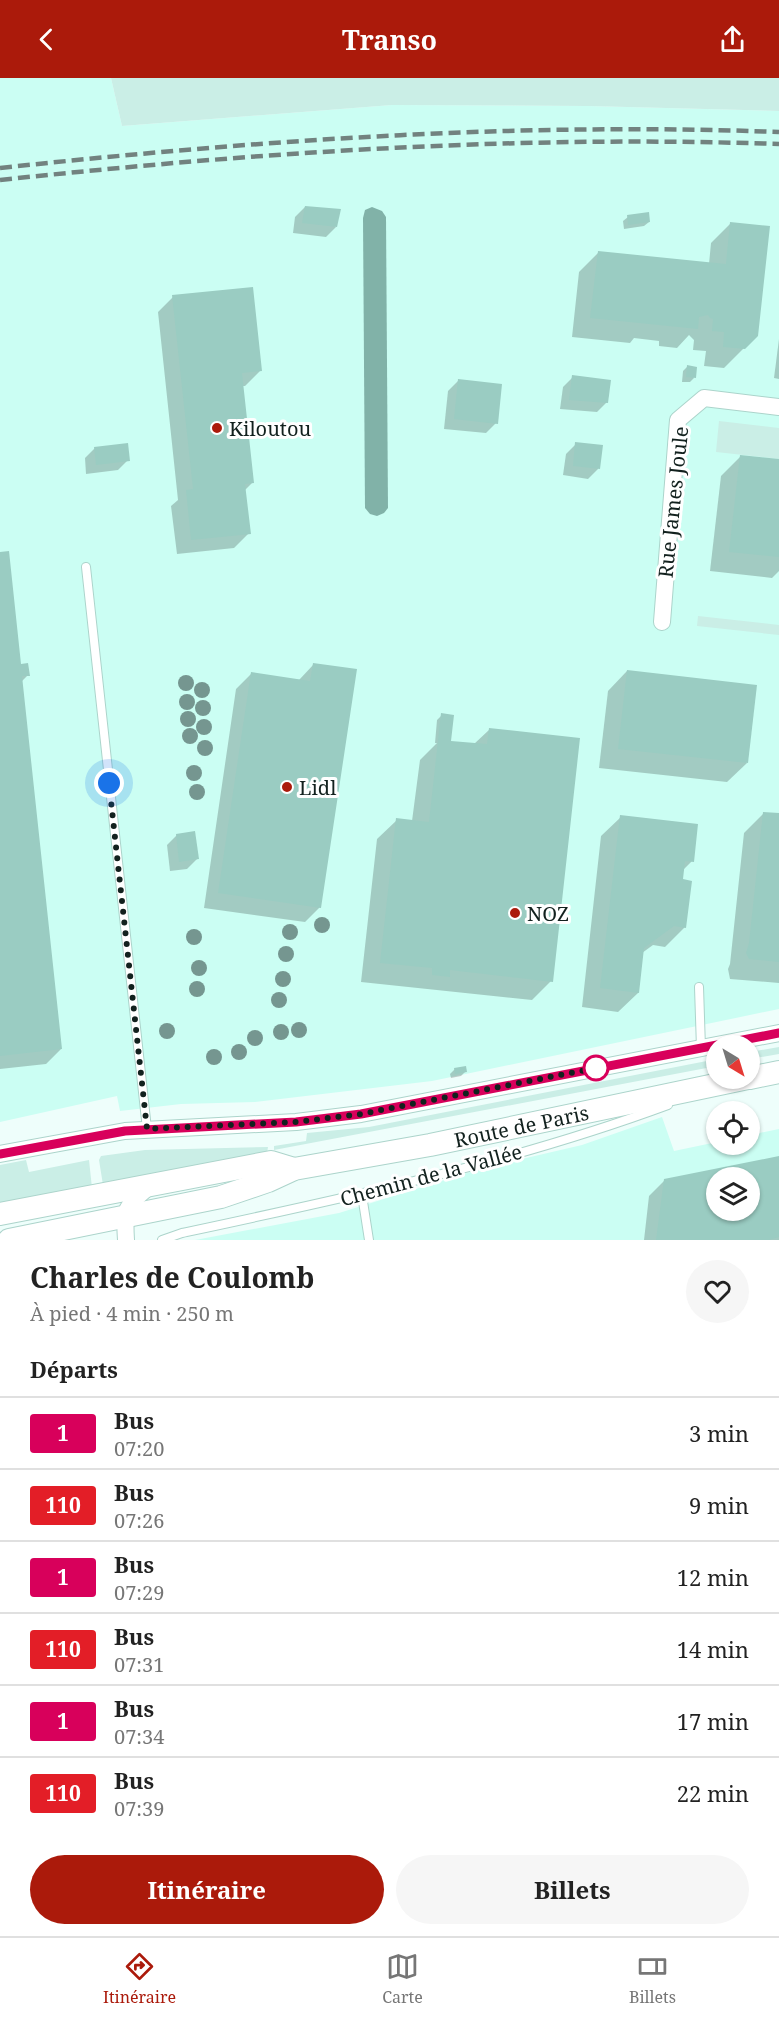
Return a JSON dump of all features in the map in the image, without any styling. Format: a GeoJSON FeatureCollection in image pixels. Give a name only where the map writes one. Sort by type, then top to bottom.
{"type":"FeatureCollection","features":[{"type":"Feature","properties":{"kind":"main road","name":"Route de Paris"},"geometry":{"type":"LineString","coordinates":[[760,1076],[779,1072]]}},
{"type":"Feature","properties":{"kind":"main road","name":"Route de Paris"},"geometry":{"type":"LineString","coordinates":[[9,1240],[221,1197],[268,1181],[294,1169],[430,1144],[706,1087]]}},
{"type":"Feature","properties":{"kind":"main road","name":"Route de Paris"},"geometry":{"type":"LineString","coordinates":[[0,1214],[271,1162],[294,1169]]}},
{"type":"Feature","properties":{"kind":"street","name":"Rue James Joule"},"geometry":{"type":"LineString","coordinates":[[662,622],[678,420],[704,398],[779,407]]}},
{"type":"Feature","properties":{"kind":"street"},"geometry":{"type":"LineString","coordinates":[[0,1154],[147,1129],[296,1122],[361,1114],[779,1033]]}},
{"type":"Feature","properties":{"kind":"street"},"geometry":{"type":"LineString","coordinates":[[126,1240],[125,1216],[131,1202],[151,1185]]}},
{"type":"Feature","properties":{"kind":"lane"},"geometry":{"type":"LineString","coordinates":[[86,567],[147,1129]]}},
{"type":"Feature","properties":{"kind":"lane"},"geometry":{"type":"LineString","coordinates":[[699,987],[701,1048]]}},
{"type":"Feature","properties":{"kind":"lane","name":"Chemin de la Vallée"},"geometry":{"type":"LineString","coordinates":[[162,1240],[182,1233],[362,1195],[603,1129],[716,1089]]}},
{"type":"Feature","properties":{"kind":"lane"},"geometry":{"type":"LineString","coordinates":[[362,1195],[369,1240]]}},
{"type":"Feature","properties":{"kind":"shaded area"},"geometry":{"type":"Polygon","coordinates":[[[0,78],[111,78],[122,126],[392,105],[588,106],[779,111],[779,1009],[432,1081],[255,1102],[181,1104],[120,1111],[117,1096],[0,1122],[0,78]]]}},
{"type":"Feature","properties":{"kind":"shaded area"},"geometry":{"type":"Polygon","coordinates":[[[111,78],[779,78],[779,111],[588,106],[392,105],[122,126],[111,78]]]}},
{"type":"Feature","properties":{"kind":"shaded area"},"geometry":{"type":"Polygon","coordinates":[[[372,207],[382,211],[386,217],[388,508],[377,516],[370,514],[365,508],[363,218],[365,210],[372,207]]]}},
{"type":"Feature","properties":{"kind":"shaded area"},"geometry":{"type":"Polygon","coordinates":[[[719,421],[779,428],[779,459],[716,452],[719,421]]]}},
{"type":"Feature","properties":{"kind":"shaded area"},"geometry":{"type":"Polygon","coordinates":[[[698,616],[779,625],[779,635],[697,626],[698,616]]]}},
{"type":"Feature","properties":{"kind":"shaded area"},"geometry":{"type":"Polygon","coordinates":[[[779,1047],[779,1054],[760,1057],[760,1050],[779,1047]]]}},
{"type":"Feature","properties":{"kind":"shaded area"},"geometry":{"type":"Polygon","coordinates":[[[706,1061],[706,1068],[274,1150],[274,1146],[306,1141],[307,1133],[369,1127],[706,1061]]]}},
{"type":"Feature","properties":{"kind":"shaded area"},"geometry":{"type":"Polygon","coordinates":[[[662,1117],[674,1151],[706,1144],[706,1155],[760,1155],[760,1133],[779,1129],[779,1240],[195,1240],[339,1213],[483,1168],[582,1145],[662,1117]]]}},
{"type":"Feature","properties":{"kind":"shaded area"},"geometry":{"type":"Polygon","coordinates":[[[268,1147],[267,1153],[103,1185],[99,1160],[101,1156],[145,1150],[268,1147]]]}},
{"type":"Feature","properties":{"kind":"shaded area"},"geometry":{"type":"Polygon","coordinates":[[[26,1160],[29,1172],[89,1160],[92,1188],[0,1205],[0,1165],[26,1160]]]}},
{"type":"Feature","properties":{"kind":"building"},"geometry":{"type":"Polygon","coordinates":[[[305,206],[341,209],[337,227],[302,223],[305,206]]]}},
{"type":"Feature","properties":{"kind":"building"},"geometry":{"type":"Polygon","coordinates":[[[649,212],[650,222],[628,225],[627,215],[649,212]]]}},
{"type":"Feature","properties":{"kind":"building"},"geometry":{"type":"Polygon","coordinates":[[[730,222],[770,226],[758,336],[745,349],[723,347],[724,332],[712,331],[713,319],[708,315],[699,317],[698,329],[590,318],[598,251],[726,264],[730,222]]]}},
{"type":"Feature","properties":{"kind":"building","name":"Kiloutou"},"geometry":{"type":"Polygon","coordinates":[[[253,287],[262,371],[242,373],[254,483],[245,484],[251,534],[191,540],[186,490],[193,489],[172,295],[253,287]]]}},
{"type":"Feature","properties":{"kind":"building"},"geometry":{"type":"Polygon","coordinates":[[[687,365],[697,367],[696,378],[686,377],[687,365]]]}},
{"type":"Feature","properties":{"kind":"building"},"geometry":{"type":"Polygon","coordinates":[[[572,375],[611,380],[608,403],[569,400],[572,375]]]}},
{"type":"Feature","properties":{"kind":"building"},"geometry":{"type":"Polygon","coordinates":[[[458,379],[502,384],[498,424],[454,419],[458,379]]]}},
{"type":"Feature","properties":{"kind":"building"},"geometry":{"type":"Polygon","coordinates":[[[575,442],[603,445],[600,469],[573,466],[575,442]]]}},
{"type":"Feature","properties":{"kind":"building"},"geometry":{"type":"Polygon","coordinates":[[[128,443],[130,461],[96,465],[94,447],[128,443]]]}},
{"type":"Feature","properties":{"kind":"building"},"geometry":{"type":"Polygon","coordinates":[[[740,455],[779,459],[779,557],[729,552],[740,455]]]}},
{"type":"Feature","properties":{"kind":"building"},"geometry":{"type":"Polygon","coordinates":[[[9,551],[21,664],[28,663],[30,676],[22,676],[62,1049],[0,1056],[0,552],[9,551]]]}},
{"type":"Feature","properties":{"kind":"building","name":"Lidl"},"geometry":{"type":"Polygon","coordinates":[[[313,663],[357,669],[321,908],[218,893],[251,672],[310,681],[313,663]]]}},
{"type":"Feature","properties":{"kind":"building"},"geometry":{"type":"Polygon","coordinates":[[[627,670],[757,685],[748,763],[618,749],[627,670]]]}},
{"type":"Feature","properties":{"kind":"building"},"geometry":{"type":"Polygon","coordinates":[[[441,713],[454,715],[451,741],[487,744],[489,728],[580,738],[553,982],[450,970],[450,977],[432,975],[432,968],[380,963],[396,818],[429,822],[441,713]]]}},
{"type":"Feature","properties":{"kind":"building"},"geometry":{"type":"Polygon","coordinates":[[[763,812],[779,813],[779,962],[749,959],[746,953],[763,812]]]}},
{"type":"Feature","properties":{"kind":"building"},"geometry":{"type":"Polygon","coordinates":[[[620,815],[698,824],[694,862],[685,861],[683,879],[692,881],[686,928],[674,926],[644,948],[639,993],[600,988],[620,815]]]}},
{"type":"Feature","properties":{"kind":"building"},"geometry":{"type":"Polygon","coordinates":[[[195,831],[199,859],[179,862],[176,834],[195,831]]]}},
{"type":"Feature","properties":{"kind":"building"},"geometry":{"type":"Polygon","coordinates":[[[466,1066],[467,1072],[455,1074],[454,1068],[466,1066]]]}},
{"type":"Feature","properties":{"kind":"building"},"geometry":{"type":"Polygon","coordinates":[[[779,1156],[779,1237],[769,1240],[656,1240],[664,1179],[706,1171],[706,1221],[760,1221],[760,1167],[724,1167],[779,1156]]]}},
{"type":"Feature","properties":{"kind":"railway"},"geometry":{"type":"LineString","coordinates":[[0,168],[194,149],[389,136],[584,129],[779,132]]}},
{"type":"Feature","properties":{"kind":"railway"},"geometry":{"type":"LineString","coordinates":[[0,180],[195,161],[389,148],[583,142],[779,144]]}},
{"type":"Feature","properties":{"kind":"bus line","name":"1"},"geometry":{"type":"LineString","coordinates":[[0,1154],[125,1131],[296,1122],[361,1114],[779,1033]]}},
{"type":"Feature","properties":{"kind":"place","name":"Kiloutou"},"geometry":{"type":"Point","coordinates":[217,428]}},
{"type":"Feature","properties":{"kind":"place","name":"Lidl"},"geometry":{"type":"Point","coordinates":[287,787]}},
{"type":"Feature","properties":{"kind":"place","name":"NOZ"},"geometry":{"type":"Point","coordinates":[515,913]}},
{"type":"Feature","properties":{"kind":"route"},"geometry":{"type":"LineString","coordinates":[[109,783],[147,1129],[296,1122],[361,1114],[596,1068]]}}]}
